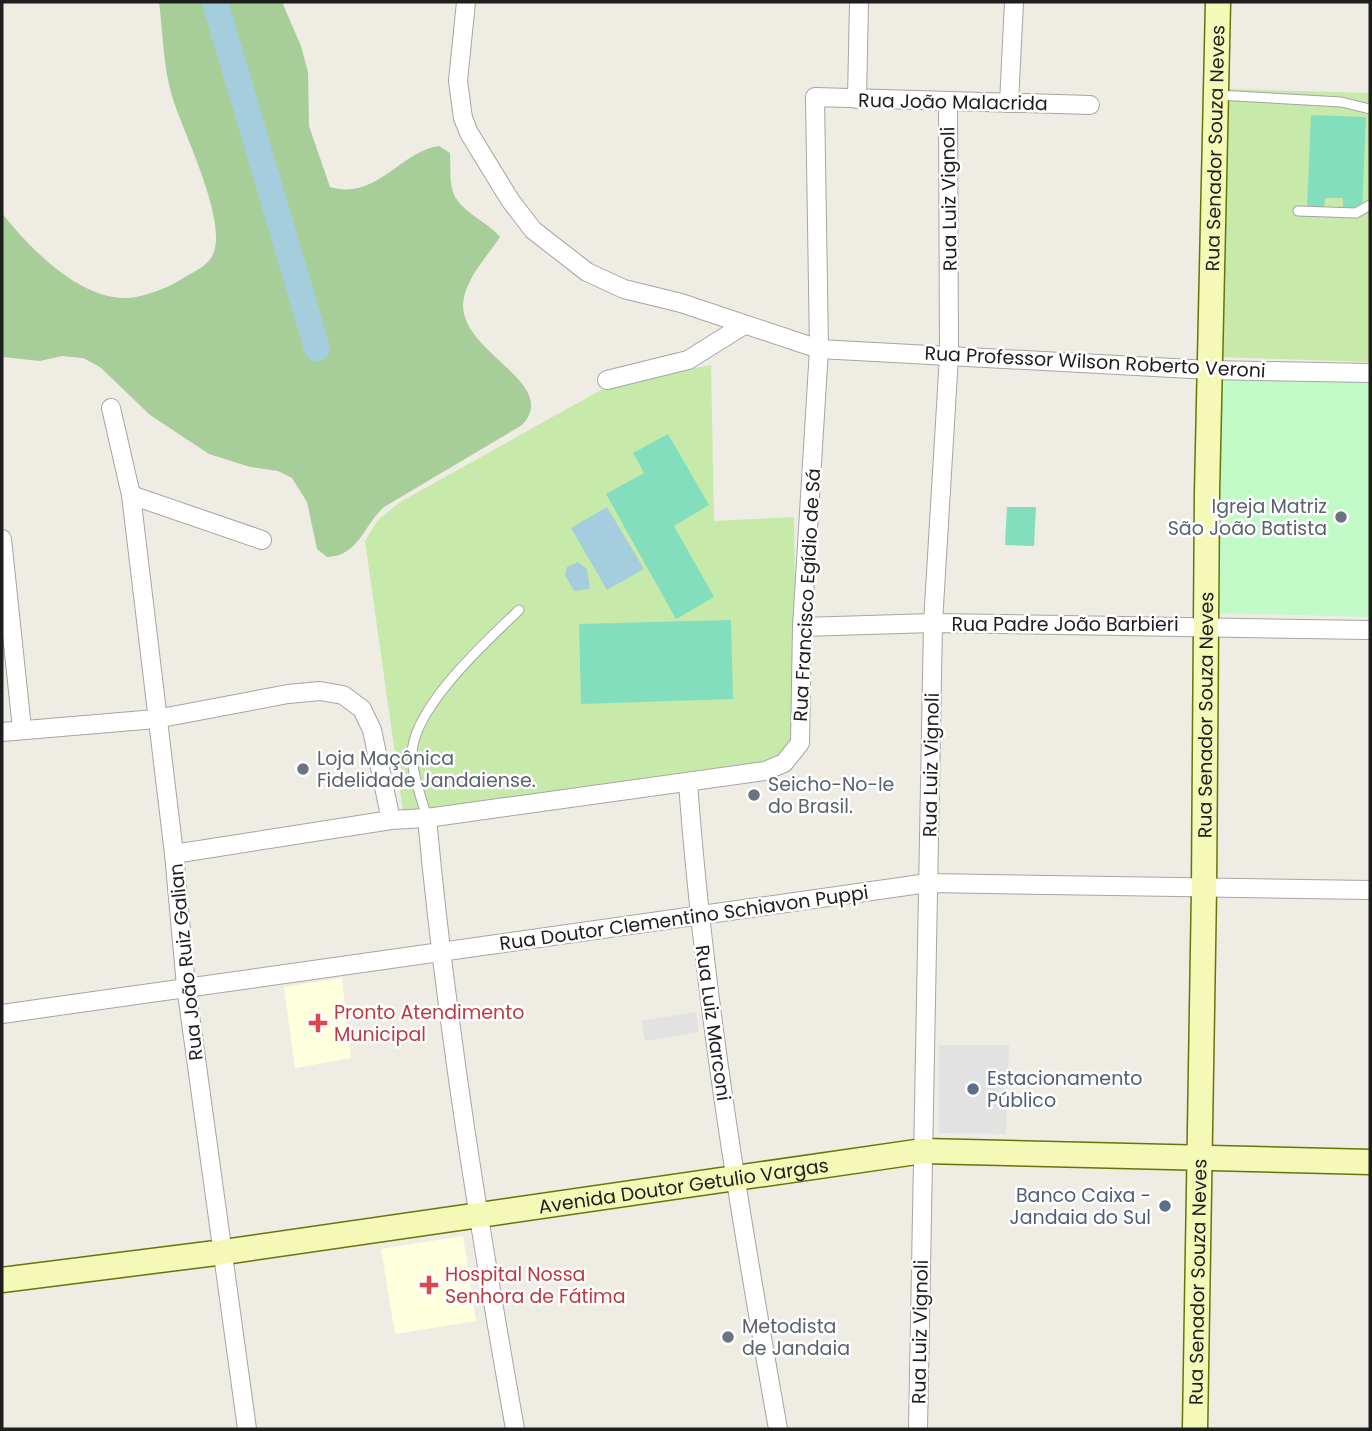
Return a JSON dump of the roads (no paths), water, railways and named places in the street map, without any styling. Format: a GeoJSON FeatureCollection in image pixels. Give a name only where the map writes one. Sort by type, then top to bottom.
{"type":"FeatureCollection","features":[{"type":"Feature","properties":{"kind":"street","name":"Rua Professor Wilson Roberto Veroni"},"geometry":{"type":"LineString","coordinates":[[466,2],[459,62],[463,118],[510,200],[533,230],[561,254],[611,283],[819,349],[1210,370],[1370,373]]}},
{"type":"Feature","properties":{"kind":"street"},"geometry":{"type":"LineString","coordinates":[[857,99],[859,2]]}},
{"type":"Feature","properties":{"kind":"street"},"geometry":{"type":"LineString","coordinates":[[1009,103],[1014,2]]}},
{"type":"Feature","properties":{"kind":"street","name":"Rua Senador Souza Neves"},"geometry":{"type":"LineString","coordinates":[[1195,1429],[1204,889],[1205,625],[1218,2]]}},
{"type":"Feature","properties":{"kind":"street","name":"Rua João Malacrida"},"geometry":{"type":"LineString","coordinates":[[815,97],[1090,105]]}},
{"type":"Feature","properties":{"kind":"street","name":"Rua Francisco Egídio de Sá"},"geometry":{"type":"LineString","coordinates":[[174,853],[391,820],[427,818],[688,783],[765,771],[785,763],[800,743],[802,627],[811,517],[819,349],[815,97]]}},
{"type":"Feature","properties":{"kind":"street","name":"Rua Luiz Vignoli"},"geometry":{"type":"LineString","coordinates":[[918,1429],[933,623],[950,356],[948,102]]}},
{"type":"Feature","properties":{"kind":"street"},"geometry":{"type":"LineString","coordinates":[[607,380],[688,360],[744,325]]}},
{"type":"Feature","properties":{"kind":"street","name":"Rua João Ruiz Galian"},"geometry":{"type":"LineString","coordinates":[[111,408],[131,495],[174,853],[187,986],[247,1429]]}},
{"type":"Feature","properties":{"kind":"street"},"geometry":{"type":"LineString","coordinates":[[131,495],[262,540]]}},
{"type":"Feature","properties":{"kind":"street"},"geometry":{"type":"LineString","coordinates":[[2,539],[22,729]]}},
{"type":"Feature","properties":{"kind":"street","name":"Rua Padre João Barbieri"},"geometry":{"type":"LineString","coordinates":[[802,627],[933,623],[1205,625],[1370,630]]}},
{"type":"Feature","properties":{"kind":"street"},"geometry":{"type":"LineString","coordinates":[[2,732],[156,719],[288,694],[320,691],[343,695],[362,709],[372,730],[391,820]]}},
{"type":"Feature","properties":{"kind":"street","name":"Rua Luiz Marconi"},"geometry":{"type":"LineString","coordinates":[[688,783],[698,916],[734,1178],[778,1429]]}},
{"type":"Feature","properties":{"kind":"street"},"geometry":{"type":"LineString","coordinates":[[427,818],[439,953],[477,1215],[515,1429]]}},
{"type":"Feature","properties":{"kind":"street","name":"Rua Doutor Clementino Schiavon Puppi"},"geometry":{"type":"LineString","coordinates":[[2,1014],[929,883],[1370,890]]}},
{"type":"Feature","properties":{"kind":"street","name":"Avenida Doutor Getulio Vargas"},"geometry":{"type":"LineString","coordinates":[[2,1280],[224,1252],[923,1151],[1370,1162]]}},
{"type":"Feature","properties":{"kind":"lane"},"geometry":{"type":"LineString","coordinates":[[1216,94],[1341,102],[1370,109]]}},
{"type":"Feature","properties":{"kind":"lane"},"geometry":{"type":"LineString","coordinates":[[1298,211],[1356,214],[1370,205]]}},
{"type":"Feature","properties":{"kind":"lane"},"geometry":{"type":"LineString","coordinates":[[427,818],[412,754],[423,717],[467,660],[519,610]]}},
{"type":"Feature","properties":{"kind":"water"},"geometry":{"type":"Polygon","coordinates":[[[607,507],[644,569],[607,590],[571,528],[607,507]]]}},
{"type":"Feature","properties":{"kind":"water"},"geometry":{"type":"Polygon","coordinates":[[[578,562],[587,569],[590,589],[574,591],[565,575],[567,567],[578,562]]]}},
{"type":"Feature","properties":{"kind":"waterway"},"geometry":{"type":"LineString","coordinates":[[215,2],[317,348]]}},
{"type":"Feature","properties":{"kind":"place","name":"Igreja Matriz São João Batista"},"geometry":{"type":"Point","coordinates":[1341,517]}},
{"type":"Feature","properties":{"kind":"place","name":"Loja Maçônica Fidelidade Jandaiense."},"geometry":{"type":"Point","coordinates":[303,769]}},
{"type":"Feature","properties":{"kind":"place","name":"Seicho-No-Ie do Brasil."},"geometry":{"type":"Point","coordinates":[754,795]}},
{"type":"Feature","properties":{"kind":"place","name":"Pronto Atendimento Municipal"},"geometry":{"type":"Point","coordinates":[318,1023]}},
{"type":"Feature","properties":{"kind":"place","name":"Estacionamento Público"},"geometry":{"type":"Point","coordinates":[973,1089]}},
{"type":"Feature","properties":{"kind":"place","name":"Banco Caixa - Jandaia do Sul"},"geometry":{"type":"Point","coordinates":[1165,1206]}},
{"type":"Feature","properties":{"kind":"place","name":"Hospital Nossa Senhora de Fátima"},"geometry":{"type":"Point","coordinates":[429,1285]}},
{"type":"Feature","properties":{"kind":"place","name":"Metodista de Jandaia"},"geometry":{"type":"Point","coordinates":[728,1337]}}]}
